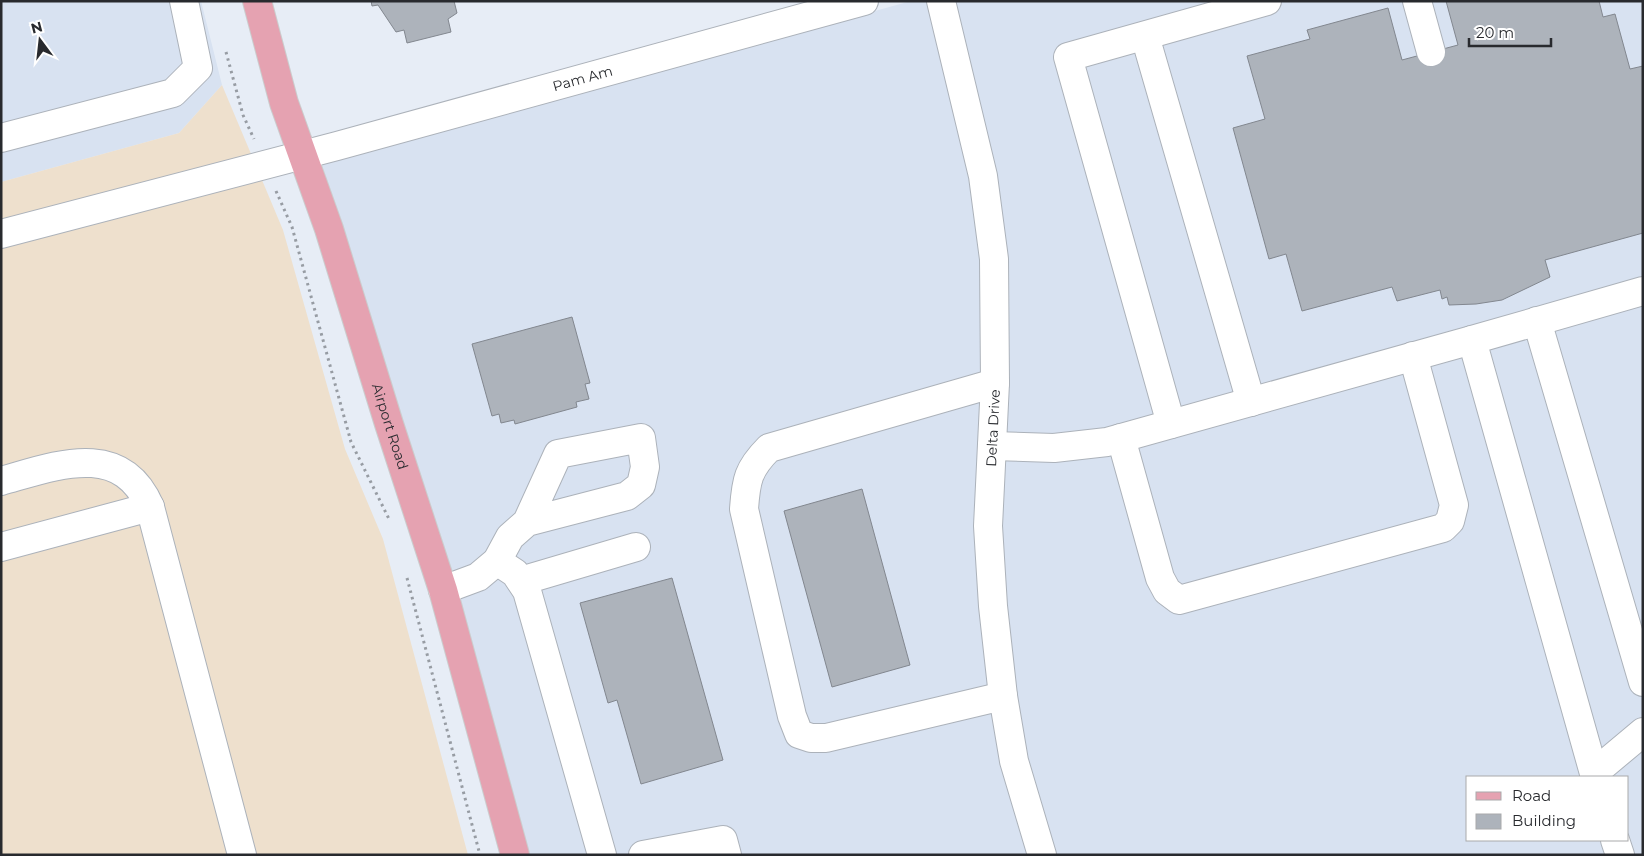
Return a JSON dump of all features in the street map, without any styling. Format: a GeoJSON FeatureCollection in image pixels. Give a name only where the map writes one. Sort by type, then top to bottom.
{"type":"FeatureCollection","features":[{"type":"Feature","properties":{"kind":"main road","name":"Airport Road"},"geometry":{"type":"LineString","coordinates":[[257,1],[284,103],[329,228],[389,424],[443,590],[515,855]]}},
{"type":"Feature","properties":{"kind":"street"},"geometry":{"type":"LineString","coordinates":[[1,138],[173,93],[198,68],[184,1]]}},
{"type":"Feature","properties":{"kind":"street","name":"Pam Am"},"geometry":{"type":"LineString","coordinates":[[1,234],[265,166],[864,1]]}},
{"type":"Feature","properties":{"kind":"street","name":"Delta Drive"},"geometry":{"type":"LineString","coordinates":[[940,1],[983,176],[994,259],[995,383],[988,526],[993,606],[1003,696],[1014,761],[1042,855]]}},
{"type":"Feature","properties":{"kind":"street"},"geometry":{"type":"LineString","coordinates":[[1171,424],[1068,57],[1267,1]]}},
{"type":"Feature","properties":{"kind":"street"},"geometry":{"type":"LineString","coordinates":[[1417,1],[1431,52]]}},
{"type":"Feature","properties":{"kind":"street"},"geometry":{"type":"LineString","coordinates":[[1145,36],[1251,402]]}},
{"type":"Feature","properties":{"kind":"street"},"geometry":{"type":"LineString","coordinates":[[992,446],[1054,448],[1121,438],[1643,291]]}},
{"type":"Feature","properties":{"kind":"street"},"geometry":{"type":"LineString","coordinates":[[1537,321],[1643,682]]}},
{"type":"Feature","properties":{"kind":"street"},"geometry":{"type":"LineString","coordinates":[[1472,340],[1595,775],[1643,732]]}},
{"type":"Feature","properties":{"kind":"street"},"geometry":{"type":"LineString","coordinates":[[1121,438],[1160,578],[1166,591],[1179,600],[1443,528],[1450,520],[1454,505],[1413,356]]}},
{"type":"Feature","properties":{"kind":"street"},"geometry":{"type":"LineString","coordinates":[[995,383],[769,448],[755,463],[746,480],[744,509],[792,716],[799,734],[811,738],[826,738],[1003,696]]}},
{"type":"Feature","properties":{"kind":"street"},"geometry":{"type":"LineString","coordinates":[[1,481],[60,465],[90,462],[116,468],[126,474],[144,494],[150,507],[242,855]]}},
{"type":"Feature","properties":{"kind":"street"},"geometry":{"type":"LineString","coordinates":[[1,547],[150,507]]}},
{"type":"Feature","properties":{"kind":"street"},"geometry":{"type":"LineString","coordinates":[[443,590],[478,577],[496,561],[510,537],[527,522]]}},
{"type":"Feature","properties":{"kind":"street"},"geometry":{"type":"LineString","coordinates":[[522,580],[636,547]]}},
{"type":"Feature","properties":{"kind":"street"},"geometry":{"type":"LineString","coordinates":[[496,561],[522,580],[534,611],[602,855]]}},
{"type":"Feature","properties":{"kind":"street"},"geometry":{"type":"LineString","coordinates":[[643,855],[723,840],[727,855]]}},
{"type":"Feature","properties":{"kind":"street"},"geometry":{"type":"LineString","coordinates":[[1615,841],[1620,855]]}},
{"type":"Feature","properties":{"kind":"path"},"geometry":{"type":"LineString","coordinates":[[224,47],[243,114],[292,226],[351,442],[392,526]]}},
{"type":"Feature","properties":{"kind":"path"},"geometry":{"type":"LineString","coordinates":[[406,572],[480,855]]}},
{"type":"Feature","properties":{"kind":"shaded area"},"geometry":{"type":"Polygon","coordinates":[[[1,1],[201,1],[222,85],[179,133],[1,182],[1,1]]]}},
{"type":"Feature","properties":{"kind":"shaded area"},"geometry":{"type":"Polygon","coordinates":[[[911,1],[1643,1],[1643,855],[523,855],[322,164],[911,1]]]}},
{"type":"Feature","properties":{"kind":"shaded area"},"geometry":{"type":"Polygon","coordinates":[[[222,85],[283,230],[345,449],[383,539],[468,855],[1,855],[1,182],[179,133],[222,85]]]}},
{"type":"Feature","properties":{"kind":"building"},"geometry":{"type":"Polygon","coordinates":[[[371,1],[454,1],[457,13],[448,19],[451,32],[407,43],[404,30],[396,32],[378,5],[372,6],[371,1]]]}},
{"type":"Feature","properties":{"kind":"building"},"geometry":{"type":"Polygon","coordinates":[[[1446,1],[1599,1],[1603,17],[1615,14],[1630,69],[1643,66],[1643,233],[1545,260],[1550,277],[1502,300],[1476,304],[1449,305],[1447,297],[1442,299],[1440,290],[1397,301],[1392,287],[1302,311],[1286,254],[1269,259],[1233,128],[1265,119],[1247,56],[1310,39],[1307,30],[1388,8],[1402,60],[1458,45],[1446,1]]]}},
{"type":"Feature","properties":{"kind":"building"},"geometry":{"type":"Polygon","coordinates":[[[572,317],[590,383],[585,384],[589,399],[576,402],[577,407],[515,424],[514,420],[501,423],[499,414],[492,416],[472,344],[572,317]]]}},
{"type":"Feature","properties":{"kind":"building"},"geometry":{"type":"Polygon","coordinates":[[[862,489],[910,665],[832,687],[784,511],[862,489]]]}},
{"type":"Feature","properties":{"kind":"building"},"geometry":{"type":"Polygon","coordinates":[[[672,578],[723,760],[641,784],[617,700],[608,703],[580,603],[672,578]]]}}]}
